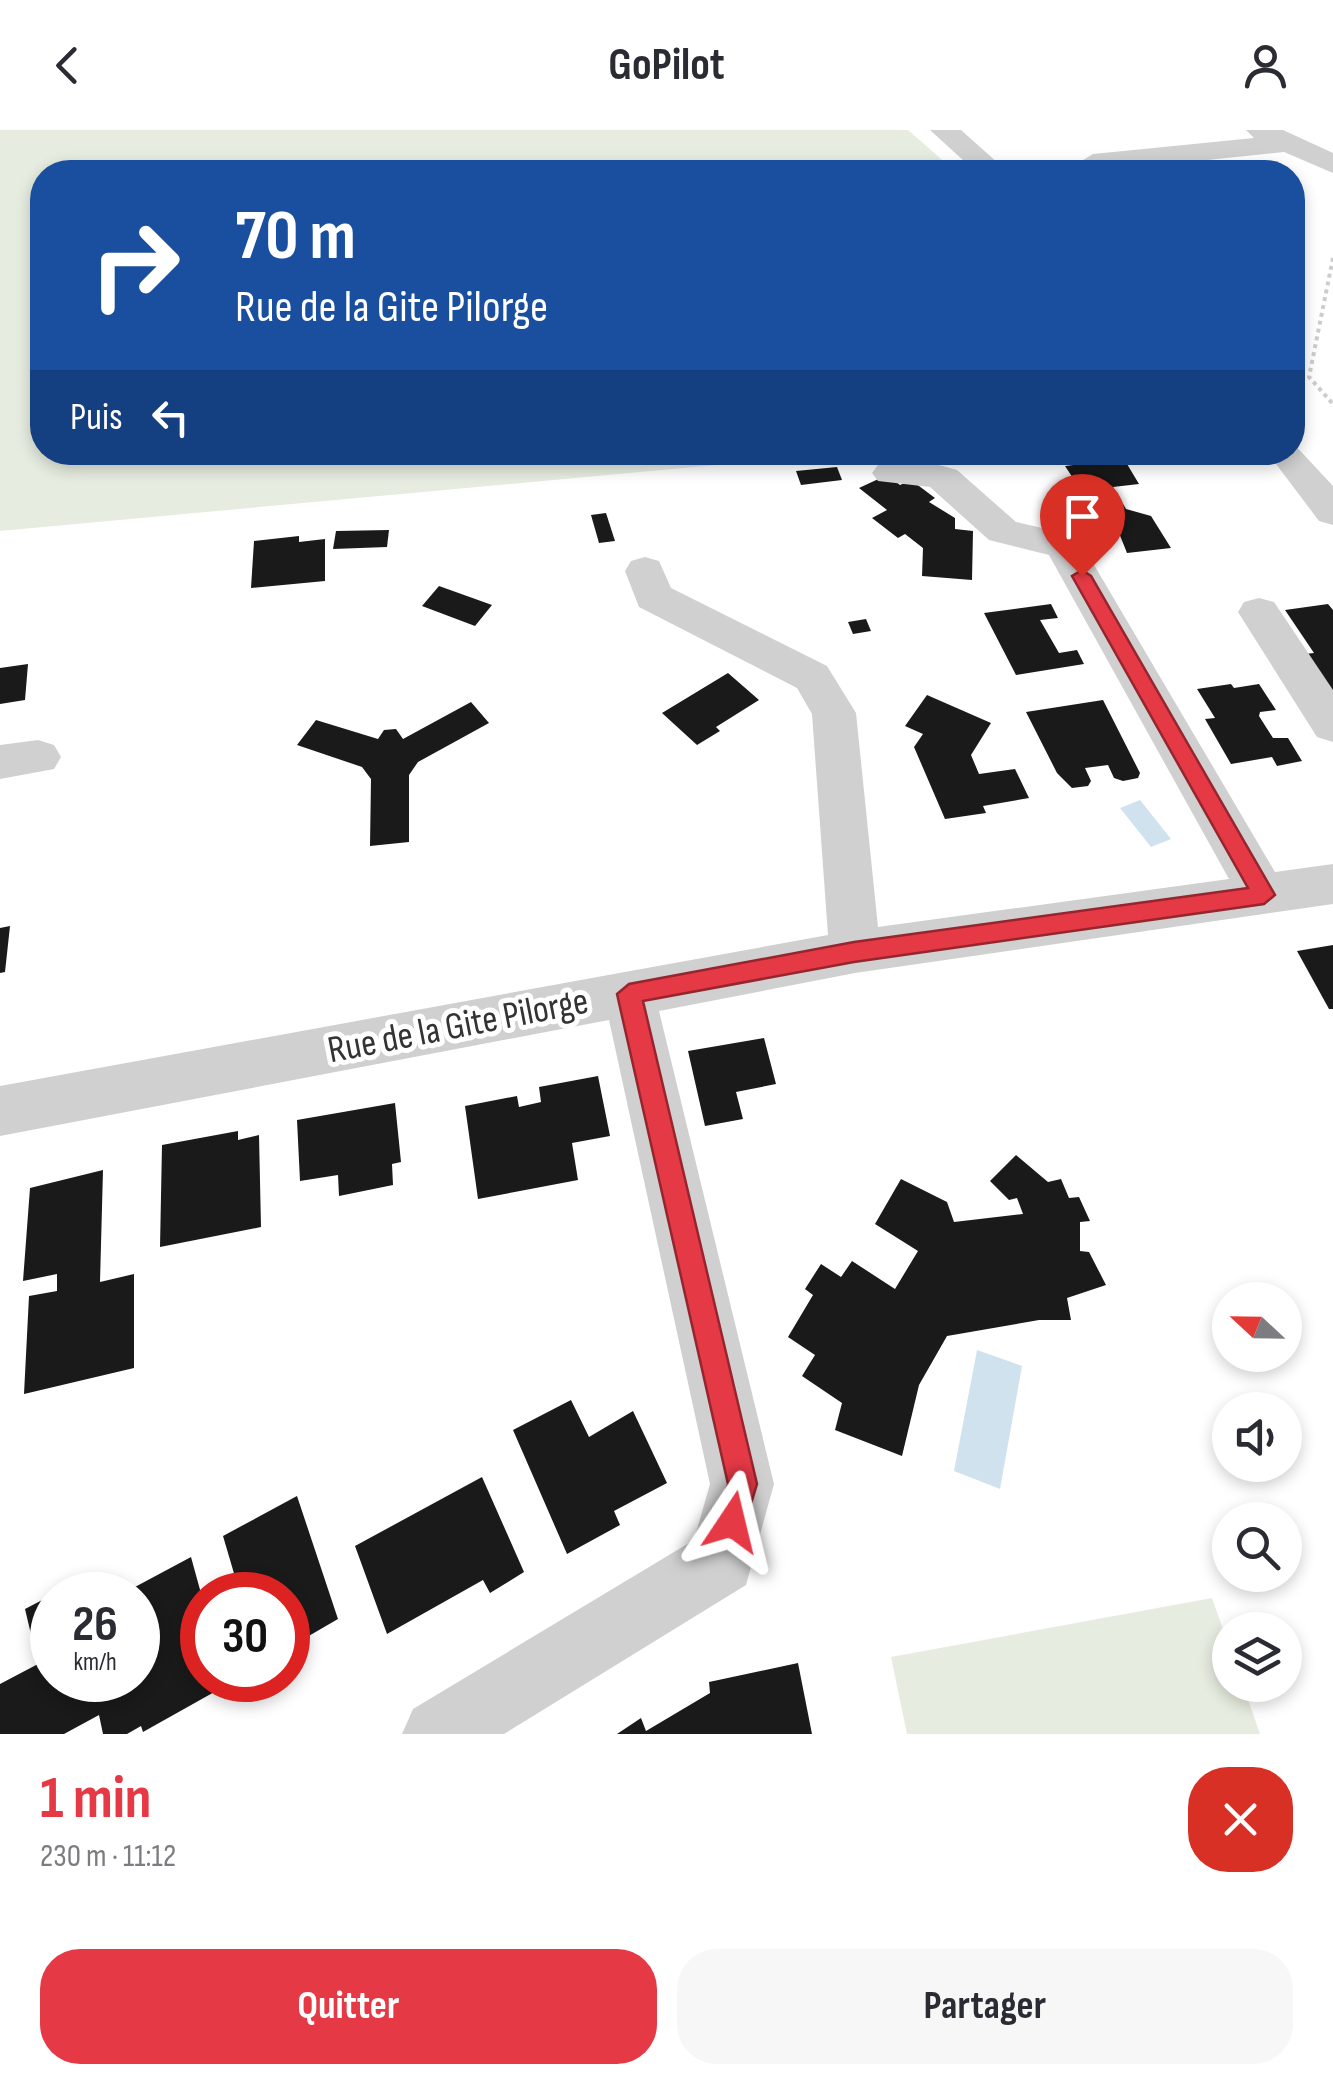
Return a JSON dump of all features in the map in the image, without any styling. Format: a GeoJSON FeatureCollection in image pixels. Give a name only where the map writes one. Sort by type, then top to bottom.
{"type":"FeatureCollection","features":[{"type":"Feature","properties":{"kind":"street"},"geometry":{"type":"LineString","coordinates":[[944,130],[979,160]]}},
{"type":"Feature","properties":{"kind":"street"},"geometry":{"type":"LineString","coordinates":[[1114,160],[1272,137],[1333,164]]}},
{"type":"Feature","properties":{"kind":"street"},"geometry":{"type":"LineString","coordinates":[[1295,465],[1333,512]]}},
{"type":"Feature","properties":{"kind":"street"},"geometry":{"type":"LineString","coordinates":[[892,473],[934,472],[955,485],[998,530],[1064,544],[1264,895]]}},
{"type":"Feature","properties":{"kind":"street"},"geometry":{"type":"LineString","coordinates":[[645,571],[654,597],[812,677],[834,714],[854,952]]}},
{"type":"Feature","properties":{"kind":"street"},"geometry":{"type":"LineString","coordinates":[[1260,612],[1333,725]]}},
{"type":"Feature","properties":{"kind":"street","name":"Rue de la Gite Pilorge"},"geometry":{"type":"LineString","coordinates":[[0,1111],[854,952],[1333,884]]}},
{"type":"Feature","properties":{"kind":"street"},"geometry":{"type":"LineString","coordinates":[[438,1734],[722,1561],[742,1484],[629,994]]}},
{"type":"Feature","properties":{"kind":"path"},"geometry":{"type":"LineString","coordinates":[[1333,258],[1310,378],[1333,404]]}},
{"type":"Feature","properties":{"kind":"shaded area"},"geometry":{"type":"Polygon","coordinates":[[[0,130],[908,130],[942,160],[30,160],[30,465],[716,465],[0,531],[0,130]]]}},
{"type":"Feature","properties":{"kind":"shaded area"},"geometry":{"type":"Polygon","coordinates":[[[1212,1598],[1217,1612],[1212,1612],[1212,1702],[1249,1702],[1260,1734],[907,1734],[891,1657],[1212,1598]]]}},
{"type":"Feature","properties":{"kind":"water"},"geometry":{"type":"Polygon","coordinates":[[[1140,800],[1171,839],[1151,847],[1120,808],[1140,800]]]}},
{"type":"Feature","properties":{"kind":"water"},"geometry":{"type":"Polygon","coordinates":[[[977,1350],[1022,1366],[1000,1489],[954,1471],[977,1350]]]}},
{"type":"Feature","properties":{"kind":"building"},"geometry":{"type":"Polygon","coordinates":[[[1128,465],[1139,484],[1113,487],[1126,509],[1151,516],[1171,548],[1127,553],[1113,518],[1096,513],[1065,466],[1128,465]]]}},
{"type":"Feature","properties":{"kind":"building"},"geometry":{"type":"Polygon","coordinates":[[[837,467],[842,480],[801,485],[796,471],[837,467]]]}},
{"type":"Feature","properties":{"kind":"building"},"geometry":{"type":"Polygon","coordinates":[[[887,475],[900,485],[911,480],[935,498],[929,502],[955,518],[955,529],[973,531],[972,580],[922,576],[923,548],[905,534],[898,538],[872,518],[887,510],[859,488],[887,475]]]}},
{"type":"Feature","properties":{"kind":"building"},"geometry":{"type":"Polygon","coordinates":[[[606,513],[615,541],[599,543],[591,515],[606,513]]]}},
{"type":"Feature","properties":{"kind":"building"},"geometry":{"type":"Polygon","coordinates":[[[389,530],[387,547],[333,549],[336,531],[389,530]]]}},
{"type":"Feature","properties":{"kind":"building"},"geometry":{"type":"Polygon","coordinates":[[[299,536],[299,542],[325,539],[325,581],[251,588],[254,541],[299,536]]]}},
{"type":"Feature","properties":{"kind":"building"},"geometry":{"type":"Polygon","coordinates":[[[439,586],[492,605],[475,626],[422,606],[439,586]]]}},
{"type":"Feature","properties":{"kind":"building"},"geometry":{"type":"Polygon","coordinates":[[[1051,604],[1058,618],[1040,620],[1059,653],[1077,650],[1084,664],[1016,675],[984,613],[1051,604]]]}},
{"type":"Feature","properties":{"kind":"building"},"geometry":{"type":"Polygon","coordinates":[[[1328,604],[1333,610],[1333,712],[1295,655],[1314,653],[1285,610],[1328,604]]]}},
{"type":"Feature","properties":{"kind":"building"},"geometry":{"type":"Polygon","coordinates":[[[866,619],[871,631],[853,634],[848,622],[866,619]]]}},
{"type":"Feature","properties":{"kind":"building"},"geometry":{"type":"Polygon","coordinates":[[[28,664],[25,700],[0,704],[0,668],[28,664]]]}},
{"type":"Feature","properties":{"kind":"building"},"geometry":{"type":"Polygon","coordinates":[[[728,673],[759,700],[716,727],[720,731],[697,745],[662,713],[728,673]]]}},
{"type":"Feature","properties":{"kind":"building"},"geometry":{"type":"Polygon","coordinates":[[[1231,684],[1234,688],[1259,684],[1276,710],[1260,712],[1259,716],[1273,738],[1288,738],[1302,761],[1277,766],[1272,757],[1231,764],[1205,719],[1215,718],[1197,689],[1231,684]]]}},
{"type":"Feature","properties":{"kind":"building"},"geometry":{"type":"Polygon","coordinates":[[[927,695],[991,723],[971,755],[979,774],[1015,769],[1029,798],[983,806],[986,813],[945,819],[914,747],[923,734],[905,726],[927,695]]]}},
{"type":"Feature","properties":{"kind":"building"},"geometry":{"type":"Polygon","coordinates":[[[1103,700],[1140,773],[1138,778],[1123,781],[1114,778],[1108,765],[1085,768],[1091,781],[1088,786],[1072,788],[1057,773],[1026,712],[1103,700]]]}},
{"type":"Feature","properties":{"kind":"building"},"geometry":{"type":"Polygon","coordinates":[[[471,702],[489,723],[418,762],[409,775],[409,842],[370,846],[371,779],[362,767],[297,745],[316,720],[378,739],[384,730],[396,729],[403,739],[471,702]]]}},
{"type":"Feature","properties":{"kind":"building"},"geometry":{"type":"Polygon","coordinates":[[[10,926],[5,972],[0,973],[0,928],[10,926]]]}},
{"type":"Feature","properties":{"kind":"building"},"geometry":{"type":"Polygon","coordinates":[[[1333,945],[1333,1009],[1329,1009],[1297,951],[1333,945]]]}},
{"type":"Feature","properties":{"kind":"building"},"geometry":{"type":"Polygon","coordinates":[[[764,1038],[776,1084],[736,1092],[743,1119],[705,1126],[688,1051],[764,1038]]]}},
{"type":"Feature","properties":{"kind":"building"},"geometry":{"type":"Polygon","coordinates":[[[598,1076],[610,1136],[572,1143],[578,1180],[478,1199],[465,1106],[517,1096],[519,1107],[541,1102],[539,1087],[598,1076]]]}},
{"type":"Feature","properties":{"kind":"building"},"geometry":{"type":"Polygon","coordinates":[[[395,1103],[401,1162],[392,1164],[393,1185],[339,1196],[338,1175],[300,1181],[297,1120],[395,1103]]]}},
{"type":"Feature","properties":{"kind":"building"},"geometry":{"type":"Polygon","coordinates":[[[238,1131],[238,1140],[259,1135],[261,1227],[160,1247],[162,1145],[238,1131]]]}},
{"type":"Feature","properties":{"kind":"building"},"geometry":{"type":"Polygon","coordinates":[[[1016,1155],[1048,1182],[1061,1179],[1069,1198],[1079,1197],[1090,1221],[1080,1222],[1080,1251],[1089,1252],[1106,1285],[1067,1298],[1071,1320],[1039,1320],[947,1336],[919,1385],[902,1456],[835,1430],[842,1403],[802,1376],[815,1355],[788,1337],[813,1295],[805,1289],[821,1264],[841,1277],[852,1261],[895,1289],[918,1251],[875,1224],[901,1179],[947,1202],[954,1222],[1023,1214],[1017,1198],[1009,1200],[990,1181],[1016,1155]]]}},
{"type":"Feature","properties":{"kind":"building"},"geometry":{"type":"Polygon","coordinates":[[[103,1170],[100,1282],[134,1274],[134,1368],[24,1394],[29,1296],[57,1291],[57,1274],[23,1281],[30,1188],[103,1170]]]}},
{"type":"Feature","properties":{"kind":"building"},"geometry":{"type":"Polygon","coordinates":[[[571,1400],[589,1437],[633,1411],[667,1483],[614,1511],[620,1525],[567,1554],[513,1430],[571,1400]]]}},
{"type":"Feature","properties":{"kind":"building"},"geometry":{"type":"Polygon","coordinates":[[[482,1477],[524,1572],[490,1593],[483,1580],[387,1634],[355,1546],[482,1477]]]}},
{"type":"Feature","properties":{"kind":"building"},"geometry":{"type":"Polygon","coordinates":[[[297,1496],[338,1619],[310,1635],[310,1572],[234,1572],[223,1536],[297,1496]]]}},
{"type":"Feature","properties":{"kind":"building"},"geometry":{"type":"Polygon","coordinates":[[[191,1557],[195,1572],[180,1572],[180,1702],[196,1702],[143,1732],[141,1726],[127,1734],[103,1734],[99,1715],[64,1734],[0,1734],[0,1684],[30,1668],[30,1702],[160,1702],[160,1574],[191,1557]]]}},
{"type":"Feature","properties":{"kind":"building"},"geometry":{"type":"Polygon","coordinates":[[[798,1663],[812,1734],[617,1734],[641,1718],[646,1731],[710,1693],[709,1682],[798,1663]]]}},
{"type":"Feature","properties":{"kind":"route"},"geometry":{"type":"LineString","coordinates":[[732,1522],[742,1484],[629,994],[854,952],[1264,895],[1082,576]]}}]}
